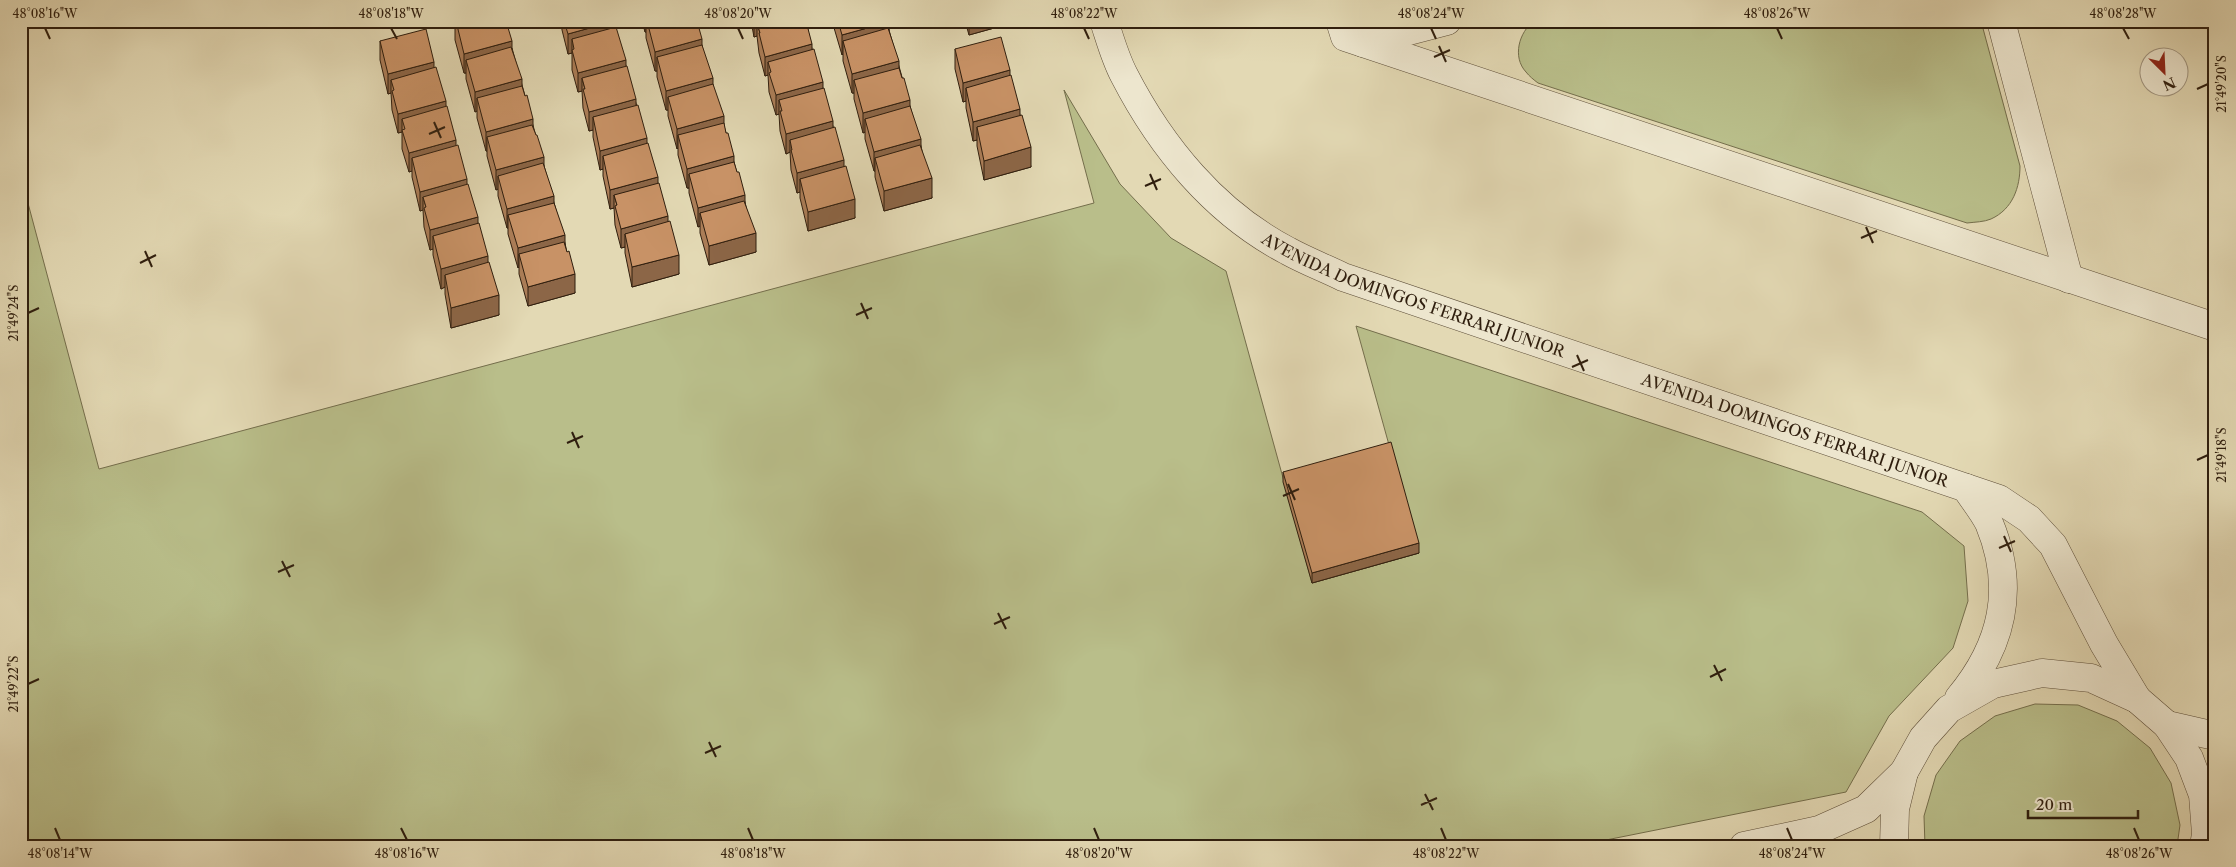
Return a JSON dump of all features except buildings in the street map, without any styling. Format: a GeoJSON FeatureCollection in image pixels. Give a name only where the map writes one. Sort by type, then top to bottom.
{"type":"FeatureCollection","features":[{"type":"Feature","properties":{"kind":"street","name":"AVENIDA DOMINGOS FERRARI JUNIOR"},"geometry":{"type":"LineString","coordinates":[[1104,21],[1123,73],[1152,127],[1191,175],[1236,217],[1287,251],[1343,277],[1999,500],[2029,519],[2053,545],[2104,644],[2137,699]]}},
{"type":"Feature","properties":{"kind":"street"},"geometry":{"type":"LineString","coordinates":[[1349,34],[1447,21]]}},
{"type":"Feature","properties":{"kind":"street"},"geometry":{"type":"LineString","coordinates":[[2001,21],[2069,279]]}},
{"type":"Feature","properties":{"kind":"street"},"geometry":{"type":"LineString","coordinates":[[1349,34],[2215,328]]}},
{"type":"Feature","properties":{"kind":"street"},"geometry":{"type":"LineString","coordinates":[[1894,846],[1895,809],[1904,772],[1923,738],[1976,678],[1994,641],[2003,601],[2001,561],[1988,522],[1966,488]]}},
{"type":"Feature","properties":{"kind":"street"},"geometry":{"type":"LineString","coordinates":[[1949,709],[1993,684],[2042,673],[2091,678],[2137,699],[2167,726],[2189,758],[2203,795],[2206,834],[2204,846]]}},
{"type":"Feature","properties":{"kind":"street"},"geometry":{"type":"LineString","coordinates":[[2167,726],[2215,736]]}},
{"type":"Feature","properties":{"kind":"street"},"geometry":{"type":"LineString","coordinates":[[1744,846],[1819,830],[1866,809],[1904,772]]}},
{"type":"Feature","properties":{"kind":"green space"},"geometry":{"type":"Polygon","coordinates":[[[1534,21],[1981,21],[2020,166],[2017,189],[2010,203],[1999,215],[1985,221],[1967,223],[1538,83],[1522,66],[1518,52],[1524,32],[1534,21]]]}},
{"type":"Feature","properties":{"kind":"green space"},"geometry":{"type":"Polygon","coordinates":[[[1064,90],[1120,184],[1171,238],[1226,271],[1312,583],[1419,553],[1356,326],[1922,512],[1964,546],[1968,601],[1953,648],[1889,716],[1846,792],[1576,846],[21,846],[21,177],[99,469],[1094,203],[1064,90]]]}},
{"type":"Feature","properties":{"kind":"green space"},"geometry":{"type":"Polygon","coordinates":[[[2035,704],[2078,705],[2117,721],[2150,748],[2171,783],[2180,825],[2177,846],[1925,846],[1924,816],[1936,775],[1960,741],[1995,716],[2035,704]]]}}]}
